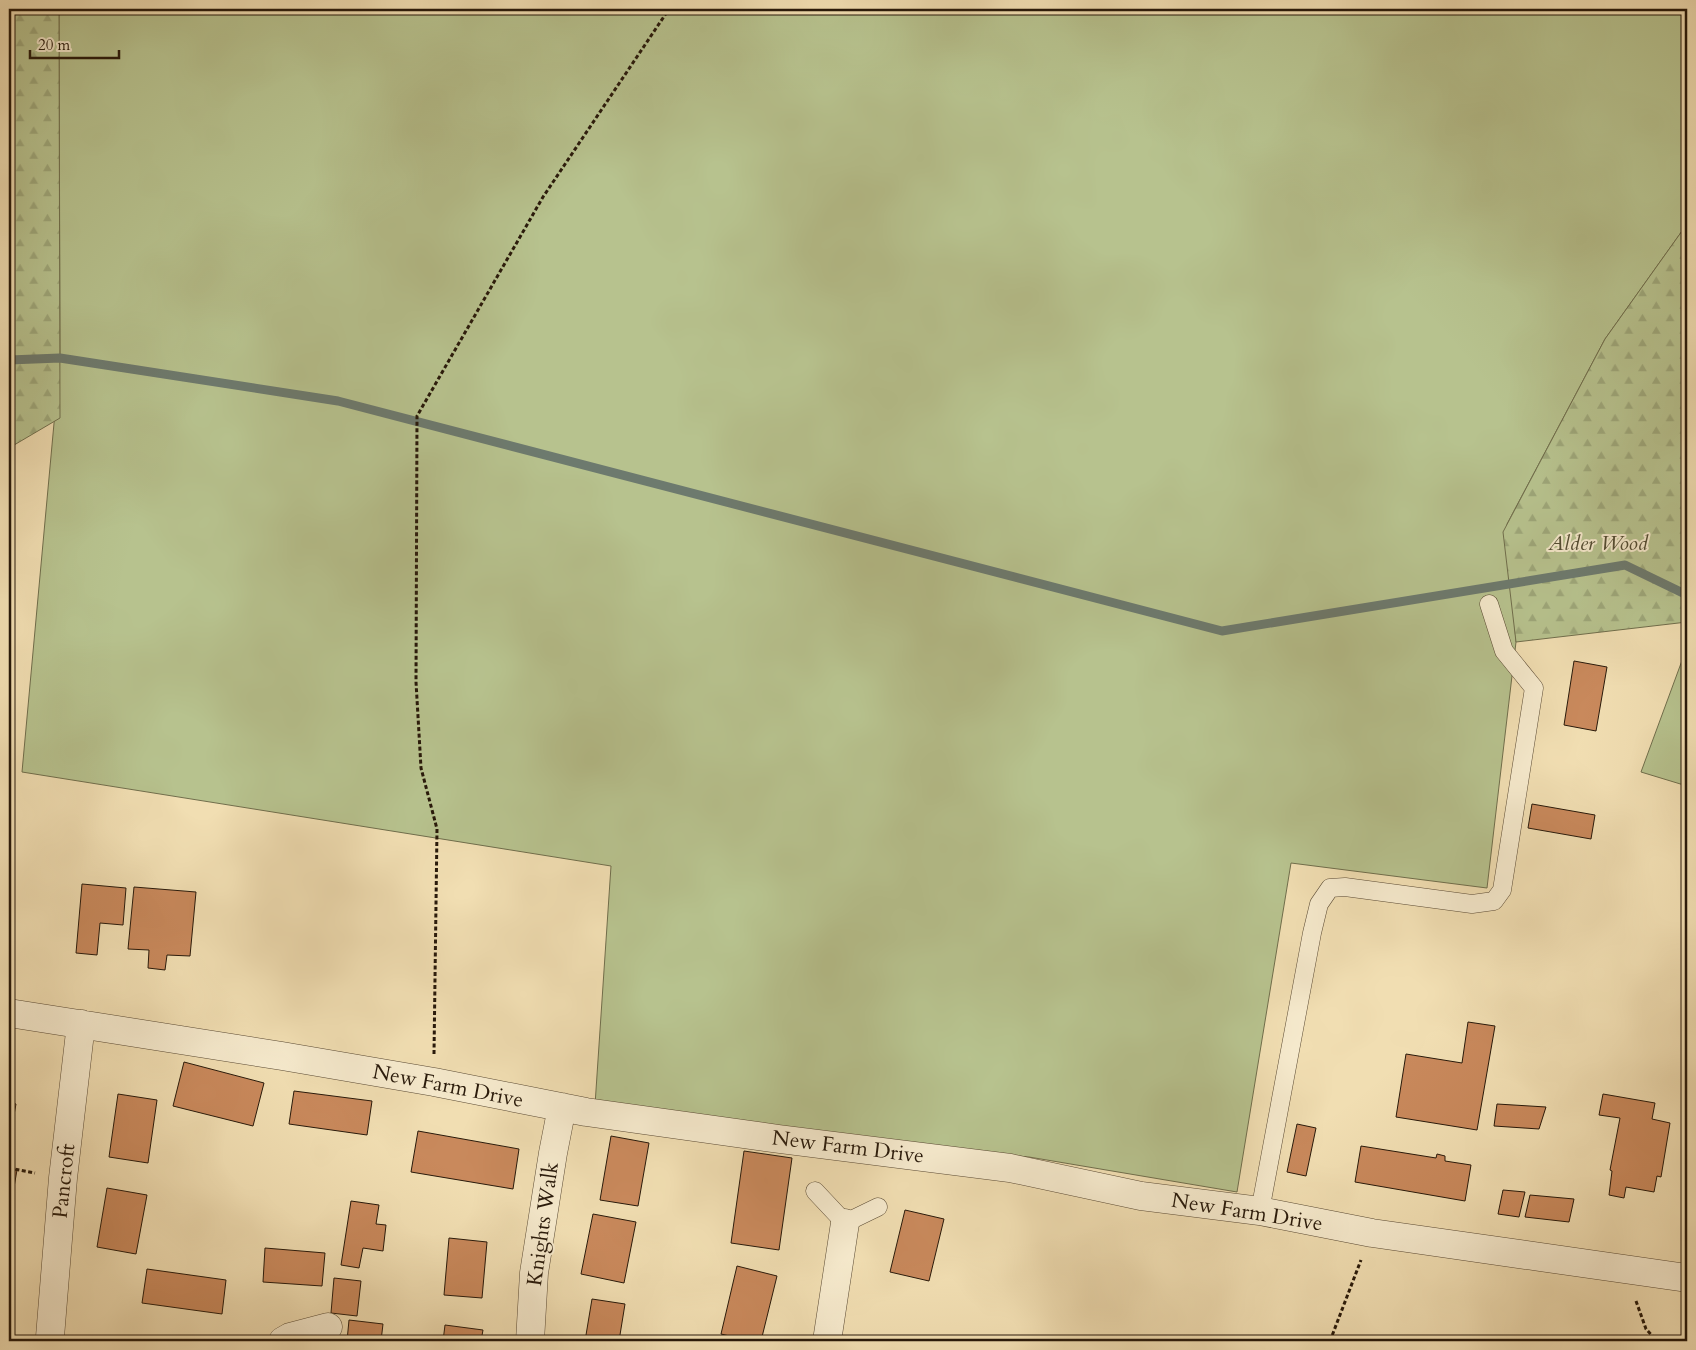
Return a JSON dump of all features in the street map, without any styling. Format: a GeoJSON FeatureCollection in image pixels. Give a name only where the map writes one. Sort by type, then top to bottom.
{"type":"FeatureCollection","features":[{"type":"Feature","properties":{"kind":"street","name":"New Farm Drive"},"geometry":{"type":"LineString","coordinates":[[9,1013],[434,1082],[562,1107],[779,1139],[1010,1168],[1141,1196],[1260,1211],[1372,1233],[1687,1278]]}},
{"type":"Feature","properties":{"kind":"street","name":"Pancroft"},"geometry":{"type":"LineString","coordinates":[[50,1340],[63,1178],[81,1024]]}},
{"type":"Feature","properties":{"kind":"street","name":"Knights Walk"},"geometry":{"type":"LineString","coordinates":[[530,1341],[534,1272],[562,1107]]}},
{"type":"Feature","properties":{"kind":"street"},"geometry":{"type":"LineString","coordinates":[[827,1341],[844,1223]]}},
{"type":"Feature","properties":{"kind":"street"},"geometry":{"type":"LineString","coordinates":[[284,1341],[290,1337],[328,1328]]}},
{"type":"Feature","properties":{"kind":"lane"},"geometry":{"type":"LineString","coordinates":[[1260,1211],[1312,933],[1319,904],[1330,888],[1345,887],[1472,904],[1494,901],[1502,890],[1534,688],[1504,651],[1489,604]]}},
{"type":"Feature","properties":{"kind":"lane"},"geometry":{"type":"LineString","coordinates":[[815,1191],[844,1223],[878,1207]]}},
{"type":"Feature","properties":{"kind":"path"},"geometry":{"type":"LineString","coordinates":[[434,1082],[437,829],[421,768],[417,692],[417,416],[543,197],[669,9]]}},
{"type":"Feature","properties":{"kind":"path"},"geometry":{"type":"LineString","coordinates":[[1330,1341],[1372,1233]]}},
{"type":"Feature","properties":{"kind":"path"},"geometry":{"type":"LineString","coordinates":[[1638,1270],[1636,1302],[1646,1329],[1657,1341]]}},
{"type":"Feature","properties":{"kind":"green space"},"geometry":{"type":"Polygon","coordinates":[[[9,9],[59,9],[60,418],[9,448],[9,9]]]}},
{"type":"Feature","properties":{"kind":"green space"},"geometry":{"type":"Polygon","coordinates":[[[59,9],[1687,9],[1687,224],[1605,339],[1507,524],[1516,642],[1487,888],[1291,863],[1237,1192],[1029,1157],[861,1143],[595,1105],[611,866],[22,772],[60,358],[59,9]]]}},
{"type":"Feature","properties":{"kind":"green space","name":"Alder Wood"},"geometry":{"type":"Polygon","coordinates":[[[1687,224],[1687,622],[1516,642],[1503,532],[1605,339],[1687,224]]]}},
{"type":"Feature","properties":{"kind":"green space"},"geometry":{"type":"Polygon","coordinates":[[[1687,647],[1687,786],[1641,772],[1687,647]]]}},
{"type":"Feature","properties":{"kind":"building"},"geometry":{"type":"Polygon","coordinates":[[[1574,661],[1607,667],[1596,731],[1564,725],[1574,661]]]}},
{"type":"Feature","properties":{"kind":"building"},"geometry":{"type":"Polygon","coordinates":[[[1532,804],[1595,815],[1591,839],[1528,828],[1532,804]]]}},
{"type":"Feature","properties":{"kind":"building"},"geometry":{"type":"Polygon","coordinates":[[[82,884],[126,888],[123,925],[100,923],[97,955],[76,953],[82,884]]]}},
{"type":"Feature","properties":{"kind":"building"},"geometry":{"type":"Polygon","coordinates":[[[134,887],[196,892],[190,956],[167,955],[165,970],[148,968],[149,950],[128,949],[134,887]]]}},
{"type":"Feature","properties":{"kind":"building"},"geometry":{"type":"Polygon","coordinates":[[[1468,1022],[1495,1026],[1477,1130],[1396,1117],[1406,1054],[1462,1063],[1468,1022]]]}},
{"type":"Feature","properties":{"kind":"building"},"geometry":{"type":"Polygon","coordinates":[[[184,1062],[264,1083],[253,1126],[173,1106],[184,1062]]]}},
{"type":"Feature","properties":{"kind":"building"},"geometry":{"type":"Polygon","coordinates":[[[294,1091],[372,1101],[367,1135],[289,1124],[294,1091]]]}},
{"type":"Feature","properties":{"kind":"building"},"geometry":{"type":"Polygon","coordinates":[[[118,1094],[157,1100],[148,1163],[109,1157],[118,1094]]]}},
{"type":"Feature","properties":{"kind":"building"},"geometry":{"type":"Polygon","coordinates":[[[1603,1094],[1655,1103],[1652,1119],[1670,1123],[1661,1177],[1657,1176],[1654,1192],[1626,1187],[1624,1198],[1609,1195],[1612,1171],[1610,1170],[1620,1118],[1599,1115],[1603,1094]]]}},
{"type":"Feature","properties":{"kind":"building"},"geometry":{"type":"Polygon","coordinates":[[[9,1102],[16,1104],[9,1142],[9,1102]]]}},
{"type":"Feature","properties":{"kind":"building"},"geometry":{"type":"Polygon","coordinates":[[[1497,1104],[1546,1107],[1539,1129],[1494,1126],[1497,1104]]]}},
{"type":"Feature","properties":{"kind":"building"},"geometry":{"type":"Polygon","coordinates":[[[1297,1124],[1316,1128],[1306,1176],[1287,1172],[1297,1124]]]}},
{"type":"Feature","properties":{"kind":"building"},"geometry":{"type":"Polygon","coordinates":[[[418,1131],[519,1149],[513,1189],[411,1172],[418,1131]]]}},
{"type":"Feature","properties":{"kind":"building"},"geometry":{"type":"Polygon","coordinates":[[[611,1136],[649,1143],[638,1206],[600,1200],[611,1136]]]}},
{"type":"Feature","properties":{"kind":"building"},"geometry":{"type":"Polygon","coordinates":[[[1361,1146],[1436,1158],[1437,1154],[1445,1156],[1445,1161],[1471,1165],[1465,1201],[1355,1182],[1361,1146]]]}},
{"type":"Feature","properties":{"kind":"building"},"geometry":{"type":"Polygon","coordinates":[[[744,1151],[792,1158],[779,1250],[731,1243],[744,1151]]]}},
{"type":"Feature","properties":{"kind":"building"},"geometry":{"type":"Polygon","coordinates":[[[9,1169],[17,1170],[9,1216],[9,1169]]]}},
{"type":"Feature","properties":{"kind":"building"},"geometry":{"type":"Polygon","coordinates":[[[107,1188],[147,1195],[136,1254],[97,1247],[107,1188]]]}},
{"type":"Feature","properties":{"kind":"building"},"geometry":{"type":"Polygon","coordinates":[[[1503,1190],[1525,1192],[1519,1217],[1498,1214],[1503,1190]]]}},
{"type":"Feature","properties":{"kind":"building"},"geometry":{"type":"Polygon","coordinates":[[[1530,1195],[1574,1199],[1569,1222],[1525,1217],[1530,1195]]]}},
{"type":"Feature","properties":{"kind":"building"},"geometry":{"type":"Polygon","coordinates":[[[351,1201],[379,1205],[376,1224],[386,1225],[383,1251],[363,1248],[359,1268],[341,1265],[351,1201]]]}},
{"type":"Feature","properties":{"kind":"building"},"geometry":{"type":"Polygon","coordinates":[[[905,1210],[944,1219],[929,1281],[890,1272],[905,1210]]]}},
{"type":"Feature","properties":{"kind":"building"},"geometry":{"type":"Polygon","coordinates":[[[593,1214],[636,1222],[624,1283],[581,1274],[593,1214]]]}},
{"type":"Feature","properties":{"kind":"building"},"geometry":{"type":"Polygon","coordinates":[[[449,1238],[487,1242],[482,1298],[444,1295],[449,1238]]]}},
{"type":"Feature","properties":{"kind":"building"},"geometry":{"type":"Polygon","coordinates":[[[265,1248],[325,1253],[322,1286],[263,1282],[265,1248]]]}},
{"type":"Feature","properties":{"kind":"building"},"geometry":{"type":"Polygon","coordinates":[[[737,1266],[777,1276],[761,1341],[750,1341],[721,1334],[737,1266]]]}},
{"type":"Feature","properties":{"kind":"building"},"geometry":{"type":"Polygon","coordinates":[[[147,1269],[226,1280],[222,1314],[142,1303],[147,1269]]]}},
{"type":"Feature","properties":{"kind":"building"},"geometry":{"type":"Polygon","coordinates":[[[334,1278],[361,1281],[357,1316],[331,1313],[334,1278]]]}},
{"type":"Feature","properties":{"kind":"building"},"geometry":{"type":"Polygon","coordinates":[[[592,1299],[625,1304],[619,1341],[585,1341],[592,1299]]]}},
{"type":"Feature","properties":{"kind":"building"},"geometry":{"type":"Polygon","coordinates":[[[349,1320],[383,1324],[381,1341],[347,1341],[349,1320]]]}},
{"type":"Feature","properties":{"kind":"building"},"geometry":{"type":"Polygon","coordinates":[[[445,1325],[483,1330],[481,1341],[443,1341],[445,1325]]]}},
{"type":"Feature","properties":{"kind":"waterway"},"geometry":{"type":"LineString","coordinates":[[9,360],[60,358],[338,401],[1222,631],[1625,565],[1687,595]]}}]}
